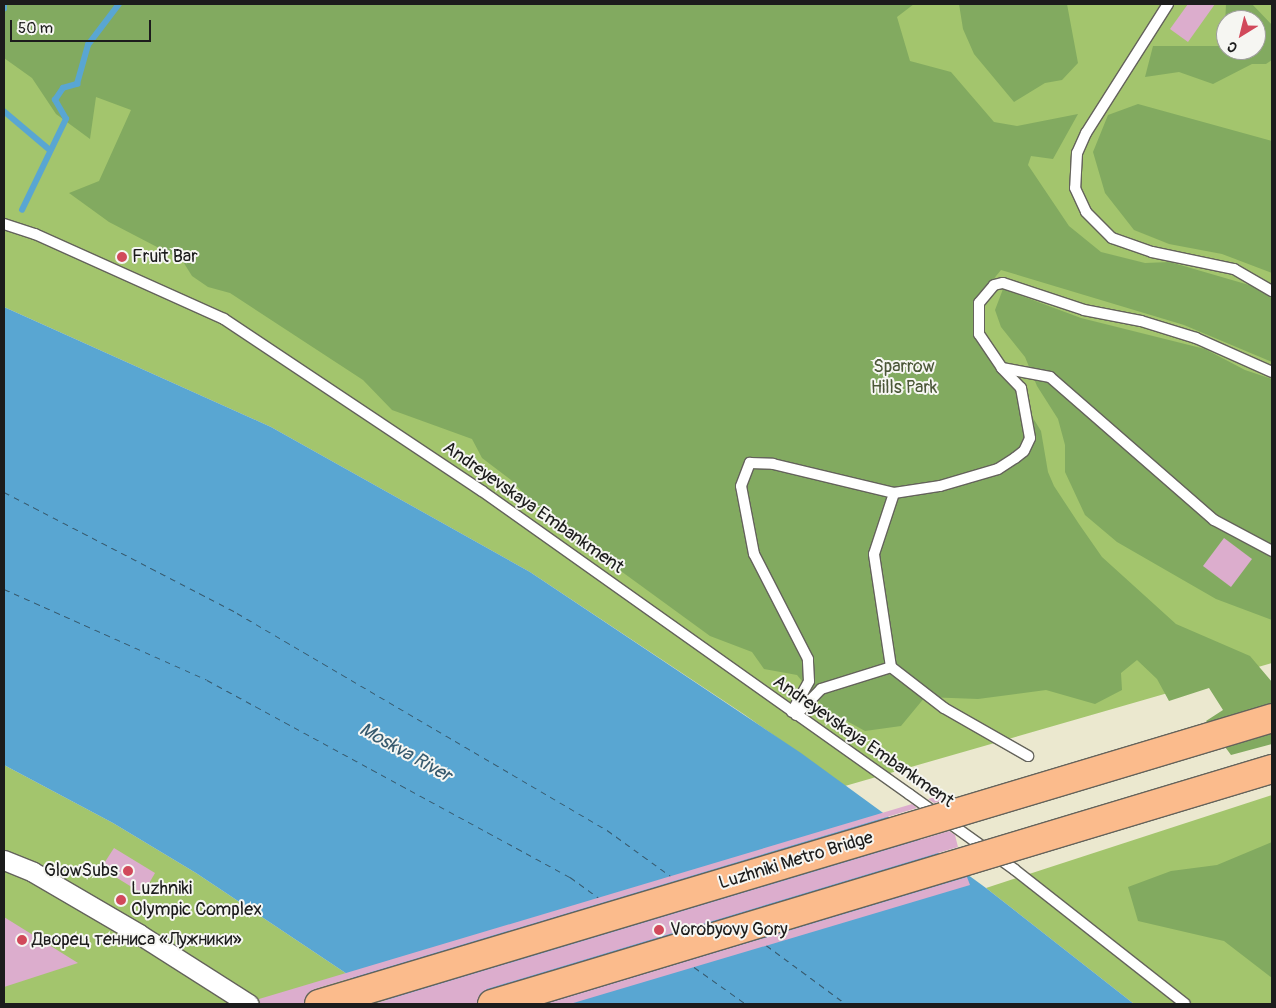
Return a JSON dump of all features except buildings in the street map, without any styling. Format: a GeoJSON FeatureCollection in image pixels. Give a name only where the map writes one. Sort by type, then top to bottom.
{"type":"FeatureCollection","features":[{"type":"Feature","properties":{"kind":"main road","name":"Luzhniki Metro Bridge"},"geometry":{"type":"LineString","coordinates":[[319,1004],[1272,718]]}},
{"type":"Feature","properties":{"kind":"main road"},"geometry":{"type":"LineString","coordinates":[[492,1004],[1272,769]]}},
{"type":"Feature","properties":{"kind":"street"},"geometry":{"type":"LineString","coordinates":[[4,860],[33,872],[100,911],[249,1004]]}},
{"type":"Feature","properties":{"kind":"lane"},"geometry":{"type":"LineString","coordinates":[[1168,4],[1086,134],[1077,153],[1076,188],[1086,212],[1112,238],[1152,252],[1234,269],[1272,291]]}},
{"type":"Feature","properties":{"kind":"lane","name":"Andreyevskaya Embankment"},"geometry":{"type":"LineString","coordinates":[[4,224],[35,234],[224,319],[489,496],[1015,870],[1185,1004]]}},
{"type":"Feature","properties":{"kind":"lane"},"geometry":{"type":"LineString","coordinates":[[794,714],[809,680],[808,659],[754,554],[741,486],[750,463],[773,464],[894,493],[940,486],[998,469],[1024,451],[1030,438],[1021,388],[1002,368],[979,334],[979,304],[994,285],[1003,282],[1084,310],[1141,321],[1196,338],[1272,372]]}},
{"type":"Feature","properties":{"kind":"lane"},"geometry":{"type":"LineString","coordinates":[[1002,368],[1050,377],[1214,520],[1272,551]]}},
{"type":"Feature","properties":{"kind":"lane"},"geometry":{"type":"LineString","coordinates":[[894,493],[874,554],[891,667],[944,708],[1028,756]]}},
{"type":"Feature","properties":{"kind":"lane"},"geometry":{"type":"LineString","coordinates":[[794,714],[821,689],[891,667]]}},
{"type":"Feature","properties":{"kind":"green space","name":"Sparrow Hills Park"},"geometry":{"type":"Polygon","coordinates":[[[4,4],[1272,4],[1272,663],[845,786],[745,715],[530,572],[271,427],[4,307],[4,4]]]}},
{"type":"Feature","properties":{"kind":"green space","name":"Sparrow Hills Park"},"geometry":{"type":"Polygon","coordinates":[[[4,4],[914,4],[897,17],[910,61],[951,72],[994,122],[1017,126],[1078,114],[1053,159],[1031,156],[1028,165],[1069,226],[1101,252],[1145,263],[1170,262],[1256,287],[1272,297],[1272,362],[1184,325],[1001,270],[974,303],[986,342],[1041,431],[1048,472],[1054,486],[1079,524],[1102,557],[1176,624],[1250,656],[1272,682],[1272,744],[1231,755],[1206,721],[1223,710],[1209,688],[1169,701],[1157,679],[1137,660],[1121,673],[1122,690],[1095,704],[1046,690],[978,699],[925,697],[901,726],[865,731],[825,709],[797,675],[764,669],[752,652],[710,636],[544,515],[511,480],[482,458],[472,439],[392,410],[363,380],[230,293],[208,287],[192,276],[182,260],[109,222],[69,193],[99,181],[131,110],[96,97],[90,139],[56,114],[32,78],[4,58],[4,4]]]}},
{"type":"Feature","properties":{"kind":"green space"},"geometry":{"type":"Polygon","coordinates":[[[959,4],[1067,4],[1078,63],[1062,80],[1045,83],[1014,102],[974,54],[963,29],[959,4]]]}},
{"type":"Feature","properties":{"kind":"green space"},"geometry":{"type":"Polygon","coordinates":[[[1226,4],[1252,4],[1258,10],[1226,10],[1226,4]]]}},
{"type":"Feature","properties":{"kind":"green space"},"geometry":{"type":"Polygon","coordinates":[[[1266,19],[1272,25],[1272,60],[1266,64],[1252,64],[1213,84],[1179,72],[1145,77],[1153,46],[1216,46],[1216,60],[1266,60],[1266,19]]]}},
{"type":"Feature","properties":{"kind":"green space"},"geometry":{"type":"Polygon","coordinates":[[[1138,104],[1272,141],[1272,273],[1222,254],[1169,244],[1134,230],[1105,193],[1093,152],[1108,115],[1138,104]]]}},
{"type":"Feature","properties":{"kind":"green space"},"geometry":{"type":"Polygon","coordinates":[[[1003,289],[1081,318],[1205,349],[1245,370],[1272,379],[1272,620],[1216,599],[1117,542],[1085,515],[1065,472],[1065,445],[1058,419],[1037,386],[1025,357],[1001,327],[995,310],[1003,289]]]}},
{"type":"Feature","properties":{"kind":"green space","name":"Luzhniki Olympic Complex"},"geometry":{"type":"Polygon","coordinates":[[[4,765],[113,823],[196,873],[392,1004],[4,1004],[4,765]]]}},
{"type":"Feature","properties":{"kind":"green space"},"geometry":{"type":"Polygon","coordinates":[[[1272,795],[1272,1004],[1134,1004],[986,888],[1272,795]]]}},
{"type":"Feature","properties":{"kind":"green space"},"geometry":{"type":"Polygon","coordinates":[[[1272,842],[1272,978],[1224,941],[1138,921],[1128,887],[1171,871],[1217,865],[1272,842]]]}},
{"type":"Feature","properties":{"kind":"water","name":"Moskva River"},"geometry":{"type":"Polygon","coordinates":[[[4,307],[271,427],[530,572],[801,753],[986,888],[1134,1004],[392,1004],[196,873],[113,823],[4,765],[4,307]]]}},
{"type":"Feature","properties":{"kind":"waterway"},"geometry":{"type":"LineString","coordinates":[[4,4],[4,9]]}},
{"type":"Feature","properties":{"kind":"waterway"},"geometry":{"type":"LineString","coordinates":[[22,210],[66,119],[55,100],[63,88],[77,84],[88,45],[119,4]]}},
{"type":"Feature","properties":{"kind":"waterway"},"geometry":{"type":"LineString","coordinates":[[4,111],[49,149]]}},
{"type":"Feature","properties":{"kind":"ferry route"},"geometry":{"type":"LineString","coordinates":[[4,492],[237,613],[607,830],[672,877]]}},
{"type":"Feature","properties":{"kind":"ferry route"},"geometry":{"type":"LineString","coordinates":[[4,589],[207,680],[570,877],[599,898]]}},
{"type":"Feature","properties":{"kind":"ferry route"},"geometry":{"type":"LineString","coordinates":[[766,945],[846,1004]]}},
{"type":"Feature","properties":{"kind":"ferry route"},"geometry":{"type":"LineString","coordinates":[[694,967],[746,1004]]}},
{"type":"Feature","properties":{"kind":"place","name":"Fruit Bar"},"geometry":{"type":"Point","coordinates":[122,257]}},
{"type":"Feature","properties":{"kind":"place","name":"GlowSubs"},"geometry":{"type":"Point","coordinates":[128,871]}},
{"type":"Feature","properties":{"kind":"place","name":"Luzhniki Olympic Complex"},"geometry":{"type":"Point","coordinates":[121,900]}},
{"type":"Feature","properties":{"kind":"place","name":"Vorobyovy Gory"},"geometry":{"type":"Point","coordinates":[659,930]}},
{"type":"Feature","properties":{"kind":"place","name":"Дворец тенниса «Лужники»"},"geometry":{"type":"Point","coordinates":[22,940]}}]}
